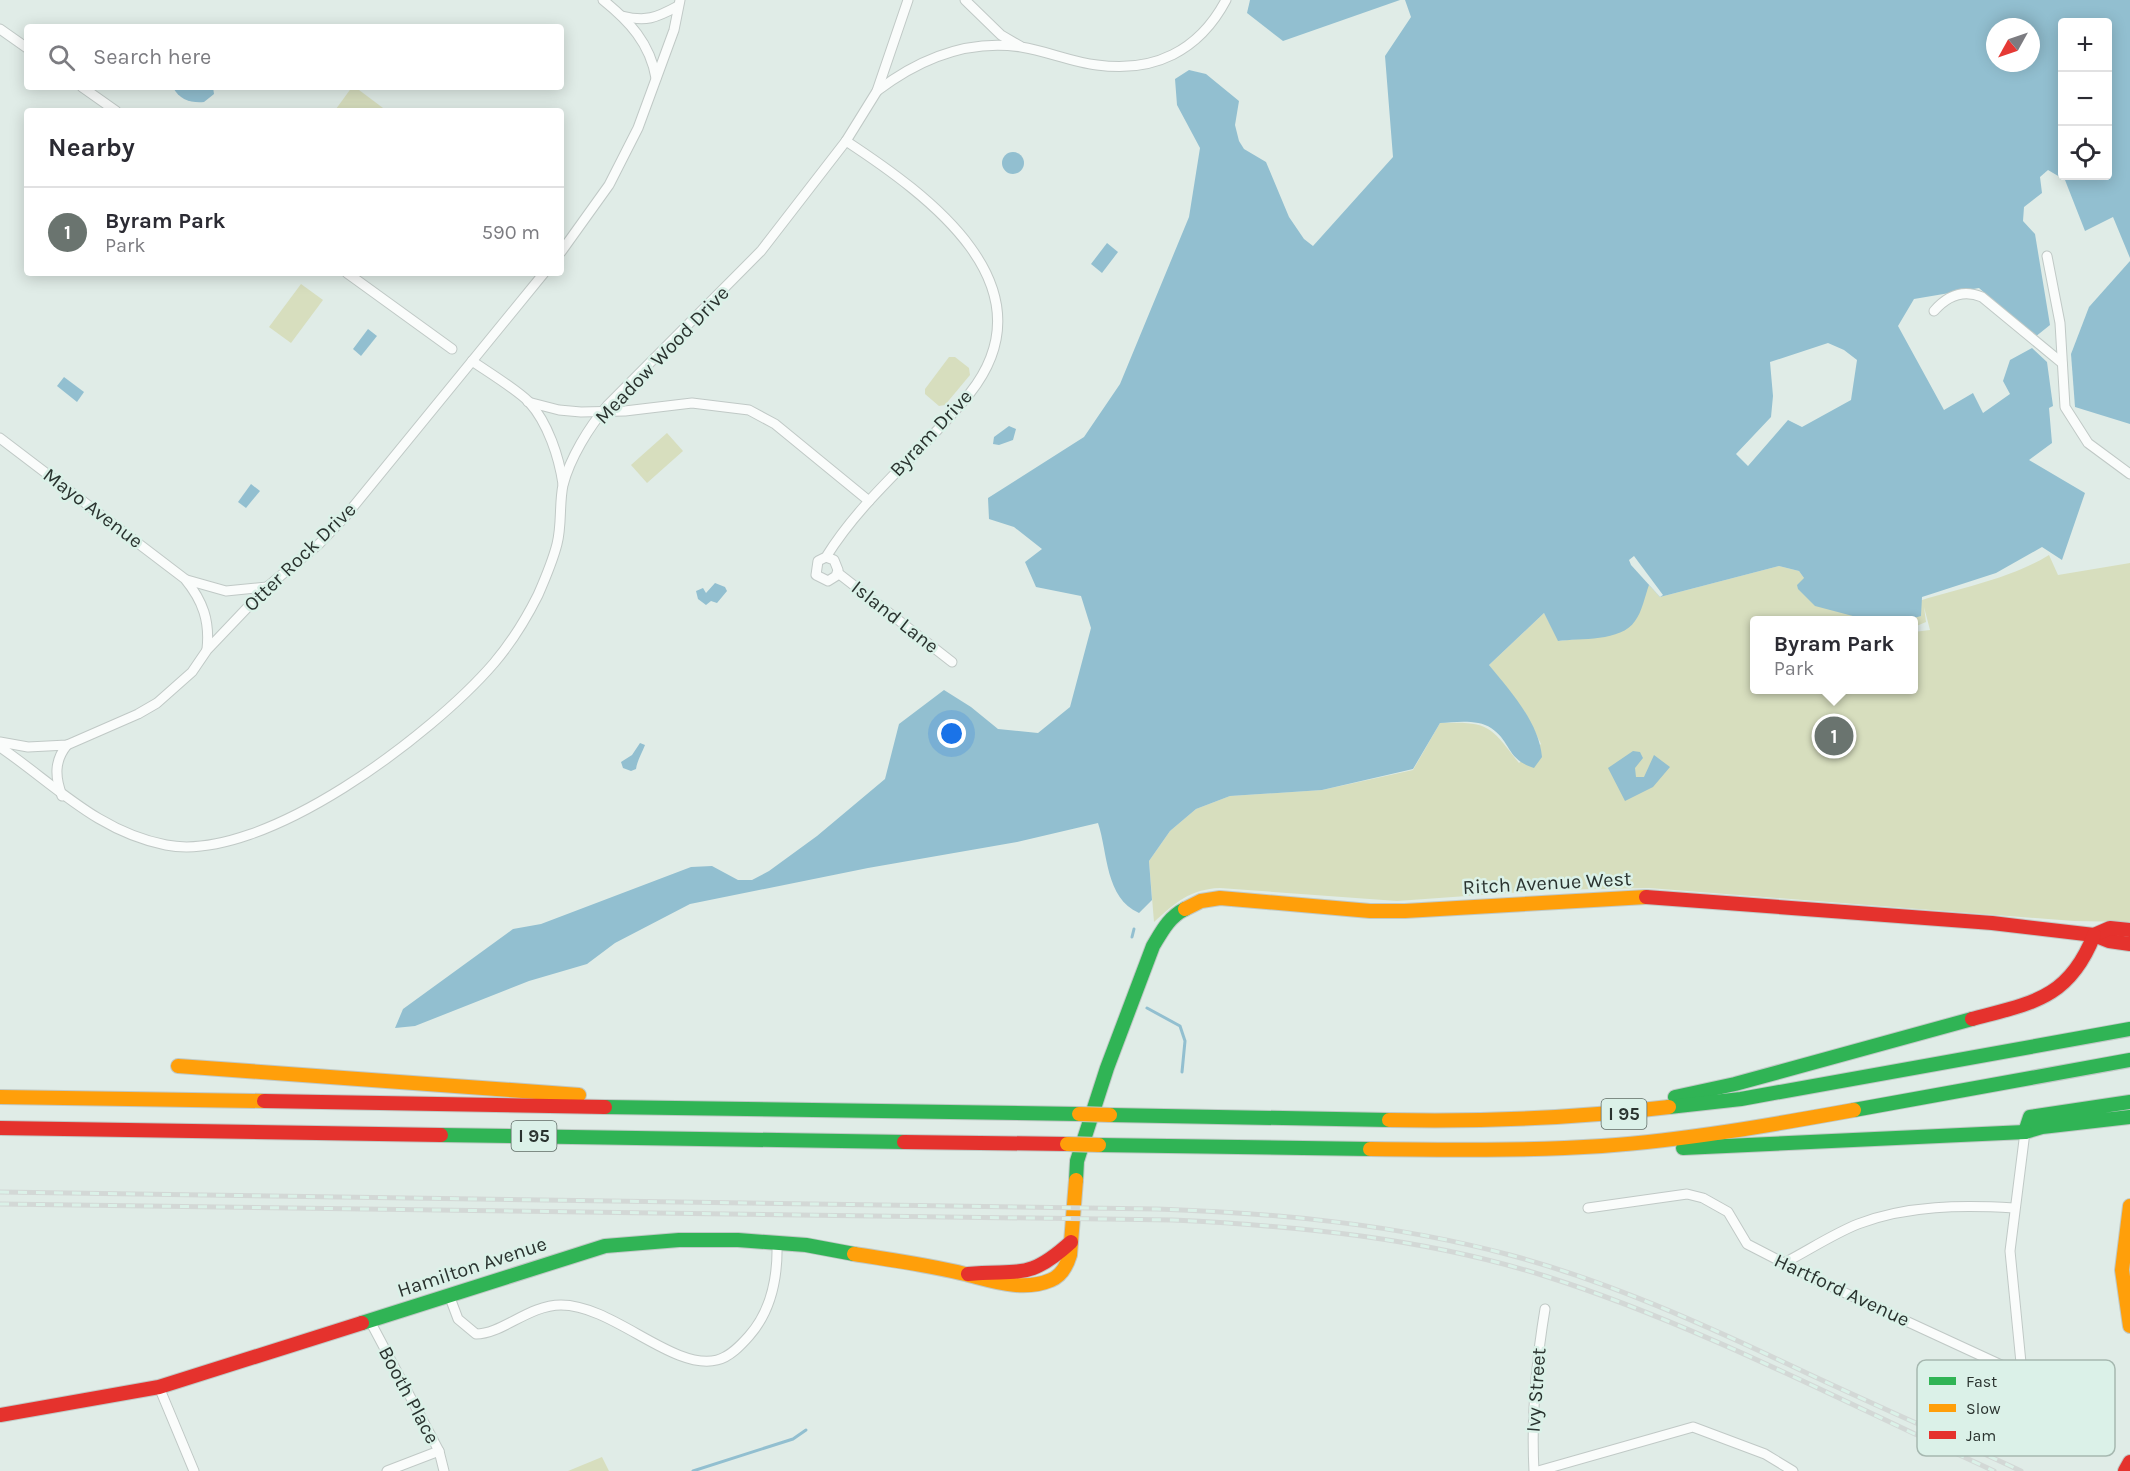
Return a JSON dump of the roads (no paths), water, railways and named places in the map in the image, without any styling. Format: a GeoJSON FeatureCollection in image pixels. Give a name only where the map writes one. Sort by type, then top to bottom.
{"type":"FeatureCollection","features":[{"type":"Feature","properties":{"kind":"main road","name":"Ritch Avenue West"},"geometry":{"type":"LineString","coordinates":[[1107,1068],[1134,1002],[1153,946],[1163,928],[1176,914],[1189,906],[1220,898],[1370,911],[1405,911],[1639,897],[1992,923],[2094,934],[2109,941],[2130,945]]}},
{"type":"Feature","properties":{"kind":"main road","name":"Ritch Avenue West"},"geometry":{"type":"LineString","coordinates":[[2094,934],[2110,928],[2130,930]]}},
{"type":"Feature","properties":{"kind":"main road"},"geometry":{"type":"LineString","coordinates":[[1561,1118],[1735,1084],[2038,1001],[2056,992],[2072,978],[2085,960],[2094,934]]}},
{"type":"Feature","properties":{"kind":"main road","name":"I 95"},"geometry":{"type":"LineString","coordinates":[[0,1097],[1444,1120],[1561,1118],[1669,1109],[1741,1099],[2130,1029]]}},
{"type":"Feature","properties":{"kind":"main road","name":"I 95"},"geometry":{"type":"LineString","coordinates":[[0,1128],[1459,1151],[1567,1148],[1735,1131],[2130,1060]]}},
{"type":"Feature","properties":{"kind":"main road"},"geometry":{"type":"LineString","coordinates":[[178,1066],[573,1095],[694,1108]]}},
{"type":"Feature","properties":{"kind":"main road","name":"Hamilton Avenue"},"geometry":{"type":"LineString","coordinates":[[0,1415],[159,1388],[606,1246],[669,1240],[777,1242],[806,1245],[966,1274],[1001,1284],[1023,1286],[1046,1283],[1067,1266],[1077,1161],[1107,1068]]}},
{"type":"Feature","properties":{"kind":"main road"},"geometry":{"type":"LineString","coordinates":[[2025,1132],[2030,1117],[2130,1102]]}},
{"type":"Feature","properties":{"kind":"main road"},"geometry":{"type":"LineString","coordinates":[[1567,1148],[1696,1148],[2025,1132],[2042,1127],[2130,1117]]}},
{"type":"Feature","properties":{"kind":"main road"},"geometry":{"type":"LineString","coordinates":[[2130,1206],[2122,1270],[2130,1326]]}},
{"type":"Feature","properties":{"kind":"main road"},"geometry":{"type":"LineString","coordinates":[[2125,1471],[2130,1462]]}},
{"type":"Feature","properties":{"kind":"street"},"geometry":{"type":"LineString","coordinates":[[603,0],[638,34],[648,50],[656,80]]}},
{"type":"Feature","properties":{"kind":"street","name":"Meadow Wood Drive"},"geometry":{"type":"LineString","coordinates":[[0,747],[83,812],[123,831],[168,846],[208,846],[258,833],[281,823],[335,791],[407,742],[446,710],[499,657],[538,594],[557,544],[563,485],[572,462],[602,412],[761,251],[846,141],[877,91],[908,0]]}},
{"type":"Feature","properties":{"kind":"street"},"geometry":{"type":"LineString","coordinates":[[964,0],[1001,35],[1021,47]]}},
{"type":"Feature","properties":{"kind":"street"},"geometry":{"type":"LineString","coordinates":[[877,91],[912,66],[954,50],[1021,47],[1098,66],[1152,63],[1170,57],[1198,39],[1211,24],[1226,0]]}},
{"type":"Feature","properties":{"kind":"street"},"geometry":{"type":"LineString","coordinates":[[622,16],[641,21],[661,15],[679,3]]}},
{"type":"Feature","properties":{"kind":"street"},"geometry":{"type":"LineString","coordinates":[[564,248],[609,185],[638,128],[674,30],[679,3]]}},
{"type":"Feature","properties":{"kind":"street"},"geometry":{"type":"LineString","coordinates":[[0,29],[24,46]]}},
{"type":"Feature","properties":{"kind":"street"},"geometry":{"type":"LineString","coordinates":[[86,90],[112,108]]}},
{"type":"Feature","properties":{"kind":"street","name":"Byram Drive"},"geometry":{"type":"LineString","coordinates":[[838,573],[828,581],[816,575],[816,564],[826,557],[869,501],[971,391],[996,345],[999,314],[991,283],[960,234],[917,193],[846,141]]}},
{"type":"Feature","properties":{"kind":"street"},"geometry":{"type":"LineString","coordinates":[[2047,256],[2060,323],[2065,407],[2077,428],[2095,448],[2130,474]]}},
{"type":"Feature","properties":{"kind":"street"},"geometry":{"type":"LineString","coordinates":[[351,276],[452,349]]}},
{"type":"Feature","properties":{"kind":"street","name":"Otter Rock Drive"},"geometry":{"type":"LineString","coordinates":[[0,742],[28,747],[67,745],[138,714],[157,703],[192,672],[207,650],[267,587],[319,544],[344,519],[542,276]]}},
{"type":"Feature","properties":{"kind":"street"},"geometry":{"type":"LineString","coordinates":[[1934,311],[1943,300],[1957,294],[1974,294],[1982,297],[2062,363]]}},
{"type":"Feature","properties":{"kind":"street"},"geometry":{"type":"LineString","coordinates":[[471,361],[528,402],[559,410],[602,412],[692,403],[749,410],[775,424],[869,501]]}},
{"type":"Feature","properties":{"kind":"street"},"geometry":{"type":"LineString","coordinates":[[528,402],[554,449],[563,485]]}},
{"type":"Feature","properties":{"kind":"street","name":"Mayo Avenue"},"geometry":{"type":"LineString","coordinates":[[0,438],[186,579],[213,590],[251,591],[267,587]]}},
{"type":"Feature","properties":{"kind":"street"},"geometry":{"type":"LineString","coordinates":[[826,557],[836,562],[838,573]]}},
{"type":"Feature","properties":{"kind":"street","name":"Island Lane"},"geometry":{"type":"LineString","coordinates":[[838,573],[952,662]]}},
{"type":"Feature","properties":{"kind":"street","name":"Mayo Avenue"},"geometry":{"type":"LineString","coordinates":[[186,579],[206,612],[207,650]]}},
{"type":"Feature","properties":{"kind":"street"},"geometry":{"type":"LineString","coordinates":[[62,796],[57,781],[57,764],[67,745]]}},
{"type":"Feature","properties":{"kind":"street"},"geometry":{"type":"LineString","coordinates":[[2021,1360],[2010,1251],[2025,1132]]}},
{"type":"Feature","properties":{"kind":"street","name":"Hartford Avenue"},"geometry":{"type":"LineString","coordinates":[[1588,1208],[1688,1194],[1703,1198],[1728,1212],[1747,1244],[1994,1360]]}},
{"type":"Feature","properties":{"kind":"street"},"geometry":{"type":"LineString","coordinates":[[1784,1263],[1859,1224],[1890,1216],[1960,1206],[2014,1209]]}},
{"type":"Feature","properties":{"kind":"street"},"geometry":{"type":"LineString","coordinates":[[449,1295],[458,1319],[476,1334],[493,1330],[535,1310],[561,1305],[588,1308],[602,1313],[673,1352],[716,1361],[738,1347],[763,1317],[770,1303],[777,1242]]}},
{"type":"Feature","properties":{"kind":"street","name":"Ivy Street"},"geometry":{"type":"LineString","coordinates":[[1536,1471],[1534,1392],[1545,1309]]}},
{"type":"Feature","properties":{"kind":"street","name":"Booth Place"},"geometry":{"type":"LineString","coordinates":[[370,1321],[439,1451],[444,1471]]}},
{"type":"Feature","properties":{"kind":"street"},"geometry":{"type":"LineString","coordinates":[[159,1388],[194,1471]]}},
{"type":"Feature","properties":{"kind":"street"},"geometry":{"type":"LineString","coordinates":[[1536,1471],[1693,1427],[1766,1454],[1793,1471]]}},
{"type":"Feature","properties":{"kind":"street"},"geometry":{"type":"LineString","coordinates":[[387,1471],[439,1451]]}},
{"type":"Feature","properties":{"kind":"water"},"geometry":{"type":"Polygon","coordinates":[[[1250,0],[1400,0],[1283,41],[1247,13],[1250,0]]]}},
{"type":"Feature","properties":{"kind":"water"},"geometry":{"type":"Polygon","coordinates":[[[1405,0],[2130,0],[2130,258],[2113,217],[2085,231],[2065,180],[2112,180],[2112,18],[2058,18],[2058,176],[2048,170],[2040,177],[2042,193],[2024,207],[2023,221],[2035,234],[2050,325],[2035,337],[1979,288],[1914,299],[1898,326],[1944,410],[1973,393],[1983,413],[2010,394],[2003,381],[2010,360],[2032,348],[2047,362],[2053,406],[2049,408],[2052,443],[2029,460],[2085,493],[2062,560],[2042,547],[1996,573],[1922,597],[1921,616],[1918,617],[1853,616],[1815,606],[1798,589],[1797,585],[1804,578],[1799,571],[1779,566],[1660,597],[1649,585],[1635,621],[1629,628],[1610,636],[1558,641],[1544,613],[1489,665],[1522,708],[1535,732],[1542,757],[1534,768],[1518,760],[1502,738],[1486,725],[1466,722],[1440,723],[1413,769],[1322,790],[1230,796],[1196,809],[1170,831],[1149,861],[1152,900],[1139,913],[1128,906],[1114,886],[1098,823],[1017,842],[868,868],[690,904],[615,943],[587,964],[529,981],[415,1026],[395,1028],[403,1009],[513,929],[541,924],[691,867],[712,866],[738,880],[752,880],[769,871],[817,836],[885,779],[899,724],[944,690],[971,707],[998,729],[1038,733],[1070,707],[1091,628],[1081,596],[1036,587],[1025,562],[1042,549],[1014,527],[989,519],[988,498],[1084,437],[1120,384],[1189,217],[1200,148],[1177,105],[1175,79],[1189,70],[1206,74],[1239,101],[1235,125],[1239,141],[1244,149],[1266,162],[1289,217],[1304,239],[1313,246],[1393,157],[1385,56],[1411,17],[1405,0]],[[1828,343],[1770,362],[1773,396],[1771,417],[1736,454],[1748,466],[1788,420],[1802,427],[1851,400],[1857,360],[1844,350],[1828,343]]]}},
{"type":"Feature","properties":{"kind":"water"},"geometry":{"type":"Polygon","coordinates":[[[213,90],[214,94],[204,102],[195,102],[182,98],[176,91],[213,90]]]}},
{"type":"Feature","properties":{"kind":"water"},"geometry":{"type":"Polygon","coordinates":[[[1013,152],[1021,155],[1024,163],[1021,171],[1013,174],[1005,171],[1002,163],[1005,155],[1013,152]]]}},
{"type":"Feature","properties":{"kind":"water"},"geometry":{"type":"Polygon","coordinates":[[[1107,243],[1118,252],[1102,273],[1091,264],[1107,243]]]}},
{"type":"Feature","properties":{"kind":"water"},"geometry":{"type":"Polygon","coordinates":[[[2130,261],[2130,424],[2075,407],[2071,354],[2089,307],[2130,261]]]}},
{"type":"Feature","properties":{"kind":"water"},"geometry":{"type":"Polygon","coordinates":[[[368,329],[377,336],[361,356],[353,349],[368,329]]]}},
{"type":"Feature","properties":{"kind":"water"},"geometry":{"type":"Polygon","coordinates":[[[64,377],[84,392],[77,402],[57,386],[64,377]]]}},
{"type":"Feature","properties":{"kind":"water"},"geometry":{"type":"Polygon","coordinates":[[[1009,426],[1016,429],[1013,440],[999,445],[993,444],[994,437],[1009,426]]]}},
{"type":"Feature","properties":{"kind":"water"},"geometry":{"type":"Polygon","coordinates":[[[251,484],[260,491],[246,508],[238,502],[251,484]]]}},
{"type":"Feature","properties":{"kind":"water"},"geometry":{"type":"Polygon","coordinates":[[[715,583],[725,587],[727,591],[717,603],[711,601],[706,605],[698,599],[696,591],[703,588],[706,593],[715,583]]]}},
{"type":"Feature","properties":{"kind":"water"},"geometry":{"type":"Polygon","coordinates":[[[640,743],[645,745],[636,769],[631,771],[623,768],[621,762],[632,755],[640,743]]]}},
{"type":"Feature","properties":{"kind":"water"},"geometry":{"type":"Polygon","coordinates":[[[1633,751],[1640,752],[1643,758],[1635,768],[1636,777],[1644,777],[1654,755],[1670,767],[1653,787],[1625,801],[1608,768],[1633,751]]]}},
{"type":"Feature","properties":{"kind":"waterway"},"geometry":{"type":"LineString","coordinates":[[1132,937],[1134,929]]}},
{"type":"Feature","properties":{"kind":"waterway"},"geometry":{"type":"LineString","coordinates":[[1147,1008],[1180,1026],[1185,1041],[1182,1072]]}},
{"type":"Feature","properties":{"kind":"waterway"},"geometry":{"type":"LineString","coordinates":[[693,1471],[793,1439],[806,1430]]}},
{"type":"Feature","properties":{"kind":"railway"},"geometry":{"type":"LineString","coordinates":[[0,1192],[1157,1209],[1335,1222],[1466,1244],[1584,1278],[1656,1305],[1917,1424]]}},
{"type":"Feature","properties":{"kind":"railway"},"geometry":{"type":"LineString","coordinates":[[0,1204],[1173,1220],[1314,1230],[1454,1252],[1545,1276],[1602,1296],[1716,1342],[1917,1435]]}},
{"type":"Feature","properties":{"kind":"railway"},"geometry":{"type":"LineString","coordinates":[[1962,1456],[1994,1471]]}},
{"type":"Feature","properties":{"kind":"railway"},"geometry":{"type":"LineString","coordinates":[[1988,1456],[2021,1471]]}},
{"type":"Feature","properties":{"kind":"place","name":"Byram Park"},"geometry":{"type":"Point","coordinates":[1834,736]}}]}
